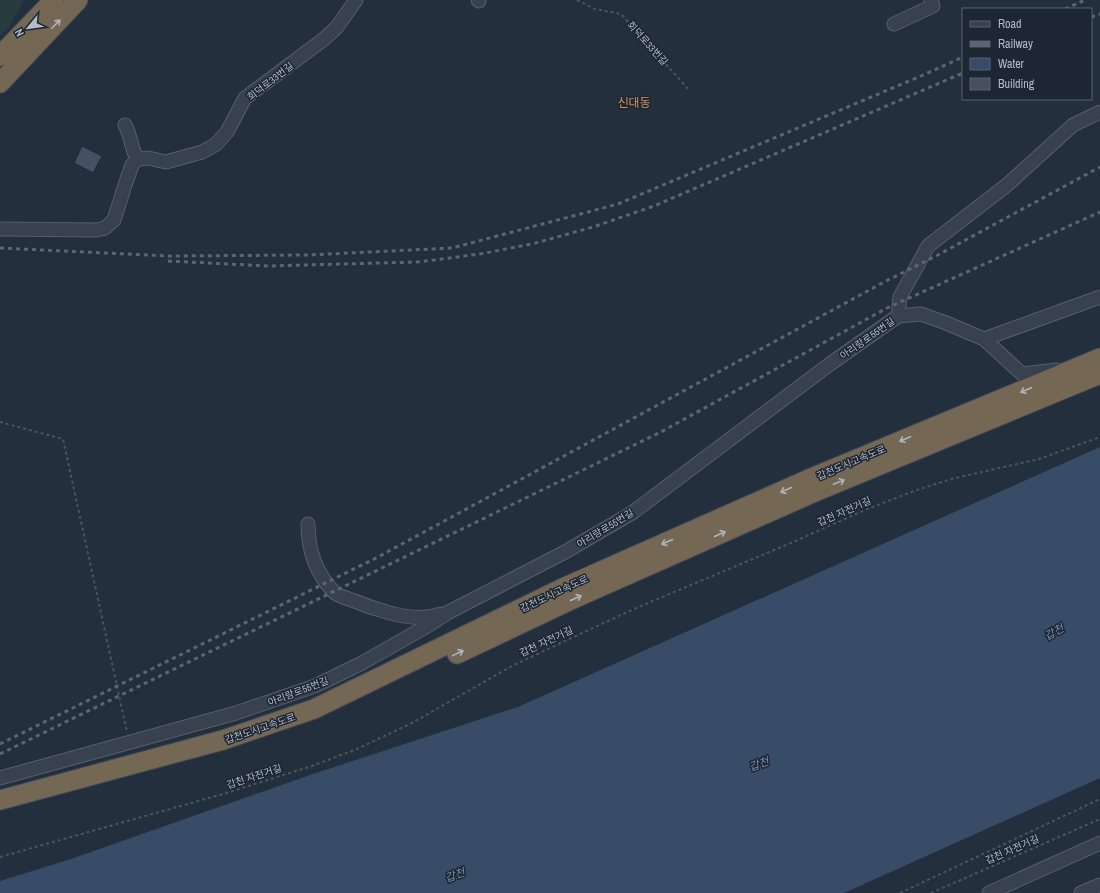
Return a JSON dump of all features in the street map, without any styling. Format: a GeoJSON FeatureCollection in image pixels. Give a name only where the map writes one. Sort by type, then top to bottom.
{"type":"FeatureCollection","features":[{"type":"Feature","properties":{"kind":"highway"},"geometry":{"type":"LineString","coordinates":[[0,56],[54,0]]}},
{"type":"Feature","properties":{"kind":"highway"},"geometry":{"type":"LineString","coordinates":[[0,83],[78,0]]}},
{"type":"Feature","properties":{"kind":"highway","name":"갑천도시고속도로"},"geometry":{"type":"LineString","coordinates":[[0,800],[224,740],[314,709],[565,586],[809,479],[1100,358]]}},
{"type":"Feature","properties":{"kind":"highway","name":"갑천도시고속도로"},"geometry":{"type":"LineString","coordinates":[[0,813],[227,753],[321,720],[595,589],[817,491],[1100,374]]}},
{"type":"Feature","properties":{"kind":"street","name":"회덕로33번길"},"geometry":{"type":"LineString","coordinates":[[137,159],[148,158],[166,162],[202,152],[215,146],[227,132],[245,98],[324,39],[336,27],[356,0]]}},
{"type":"Feature","properties":{"kind":"street"},"geometry":{"type":"LineString","coordinates":[[894,24],[934,6],[930,0]]}},
{"type":"Feature","properties":{"kind":"street","name":"아리랑로55번길"},"geometry":{"type":"LineString","coordinates":[[0,778],[236,713],[315,686],[415,633],[446,613],[565,552],[632,513],[830,364],[898,316],[900,297],[928,246],[1007,185],[1073,125],[1100,112]]}},
{"type":"Feature","properties":{"kind":"street"},"geometry":{"type":"LineString","coordinates":[[0,229],[97,230],[105,228],[114,220],[124,185],[132,166],[137,159],[125,124]]}},
{"type":"Feature","properties":{"kind":"street"},"geometry":{"type":"LineString","coordinates":[[984,339],[1100,297]]}},
{"type":"Feature","properties":{"kind":"street"},"geometry":{"type":"LineString","coordinates":[[898,316],[921,314],[984,339],[1022,374],[1077,368]]}},
{"type":"Feature","properties":{"kind":"street"},"geometry":{"type":"LineString","coordinates":[[308,524],[308,536],[314,562],[321,576],[334,593],[371,608],[401,616],[425,618],[446,613]]}},
{"type":"Feature","properties":{"kind":"street"},"geometry":{"type":"LineString","coordinates":[[989,893],[1100,842]]}},
{"type":"Feature","properties":{"kind":"street"},"geometry":{"type":"LineString","coordinates":[[1081,893],[1100,885]]}},
{"type":"Feature","properties":{"kind":"path","name":"회덕로33번길"},"geometry":{"type":"LineString","coordinates":[[577,0],[595,9],[621,14],[690,90]]}},
{"type":"Feature","properties":{"kind":"path"},"geometry":{"type":"LineString","coordinates":[[0,422],[63,439],[129,743]]}},
{"type":"Feature","properties":{"kind":"path","name":"갑천 자전거길"},"geometry":{"type":"LineString","coordinates":[[0,857],[223,794],[312,766],[358,749],[412,723],[512,666],[634,609],[865,510],[914,491],[951,479],[1039,459],[1100,437]]}},
{"type":"Feature","properties":{"kind":"path"},"geometry":{"type":"LineString","coordinates":[[900,893],[1100,799]]}},
{"type":"Feature","properties":{"kind":"path","name":"갑천 자전거길"},"geometry":{"type":"LineString","coordinates":[[931,893],[1100,819]]}},
{"type":"Feature","properties":{"kind":"green space"},"geometry":{"type":"Polygon","coordinates":[[[0,0],[24,0],[9,27],[0,36],[0,0]]]}},
{"type":"Feature","properties":{"kind":"water","name":"갑천"},"geometry":{"type":"Polygon","coordinates":[[[1100,447],[1100,778],[844,893],[0,893],[0,881],[71,859],[316,773],[518,707],[1100,447]]]}},
{"type":"Feature","properties":{"kind":"building"},"geometry":{"type":"Polygon","coordinates":[[[82,146],[102,156],[93,173],[74,163],[82,146]]]}},
{"type":"Feature","properties":{"kind":"railway"},"geometry":{"type":"LineString","coordinates":[[1067,8],[1085,0]]}},
{"type":"Feature","properties":{"kind":"railway"},"geometry":{"type":"LineString","coordinates":[[1092,17],[1100,14]]}},
{"type":"Feature","properties":{"kind":"railway"},"geometry":{"type":"LineString","coordinates":[[0,248],[169,256],[308,255],[452,248],[618,204],[962,57]]}},
{"type":"Feature","properties":{"kind":"railway"},"geometry":{"type":"LineString","coordinates":[[168,261],[268,266],[418,262],[480,254],[532,244],[593,227],[654,206],[962,73]]}},
{"type":"Feature","properties":{"kind":"railway"},"geometry":{"type":"LineString","coordinates":[[0,744],[378,557],[886,281],[936,256],[1100,167]]}},
{"type":"Feature","properties":{"kind":"railway"},"geometry":{"type":"LineString","coordinates":[[0,754],[659,433],[887,308],[1100,212]]}},
{"type":"Feature","properties":{"kind":"district","name":"신대동"},"geometry":{"type":"Point","coordinates":[634,103]}}]}
